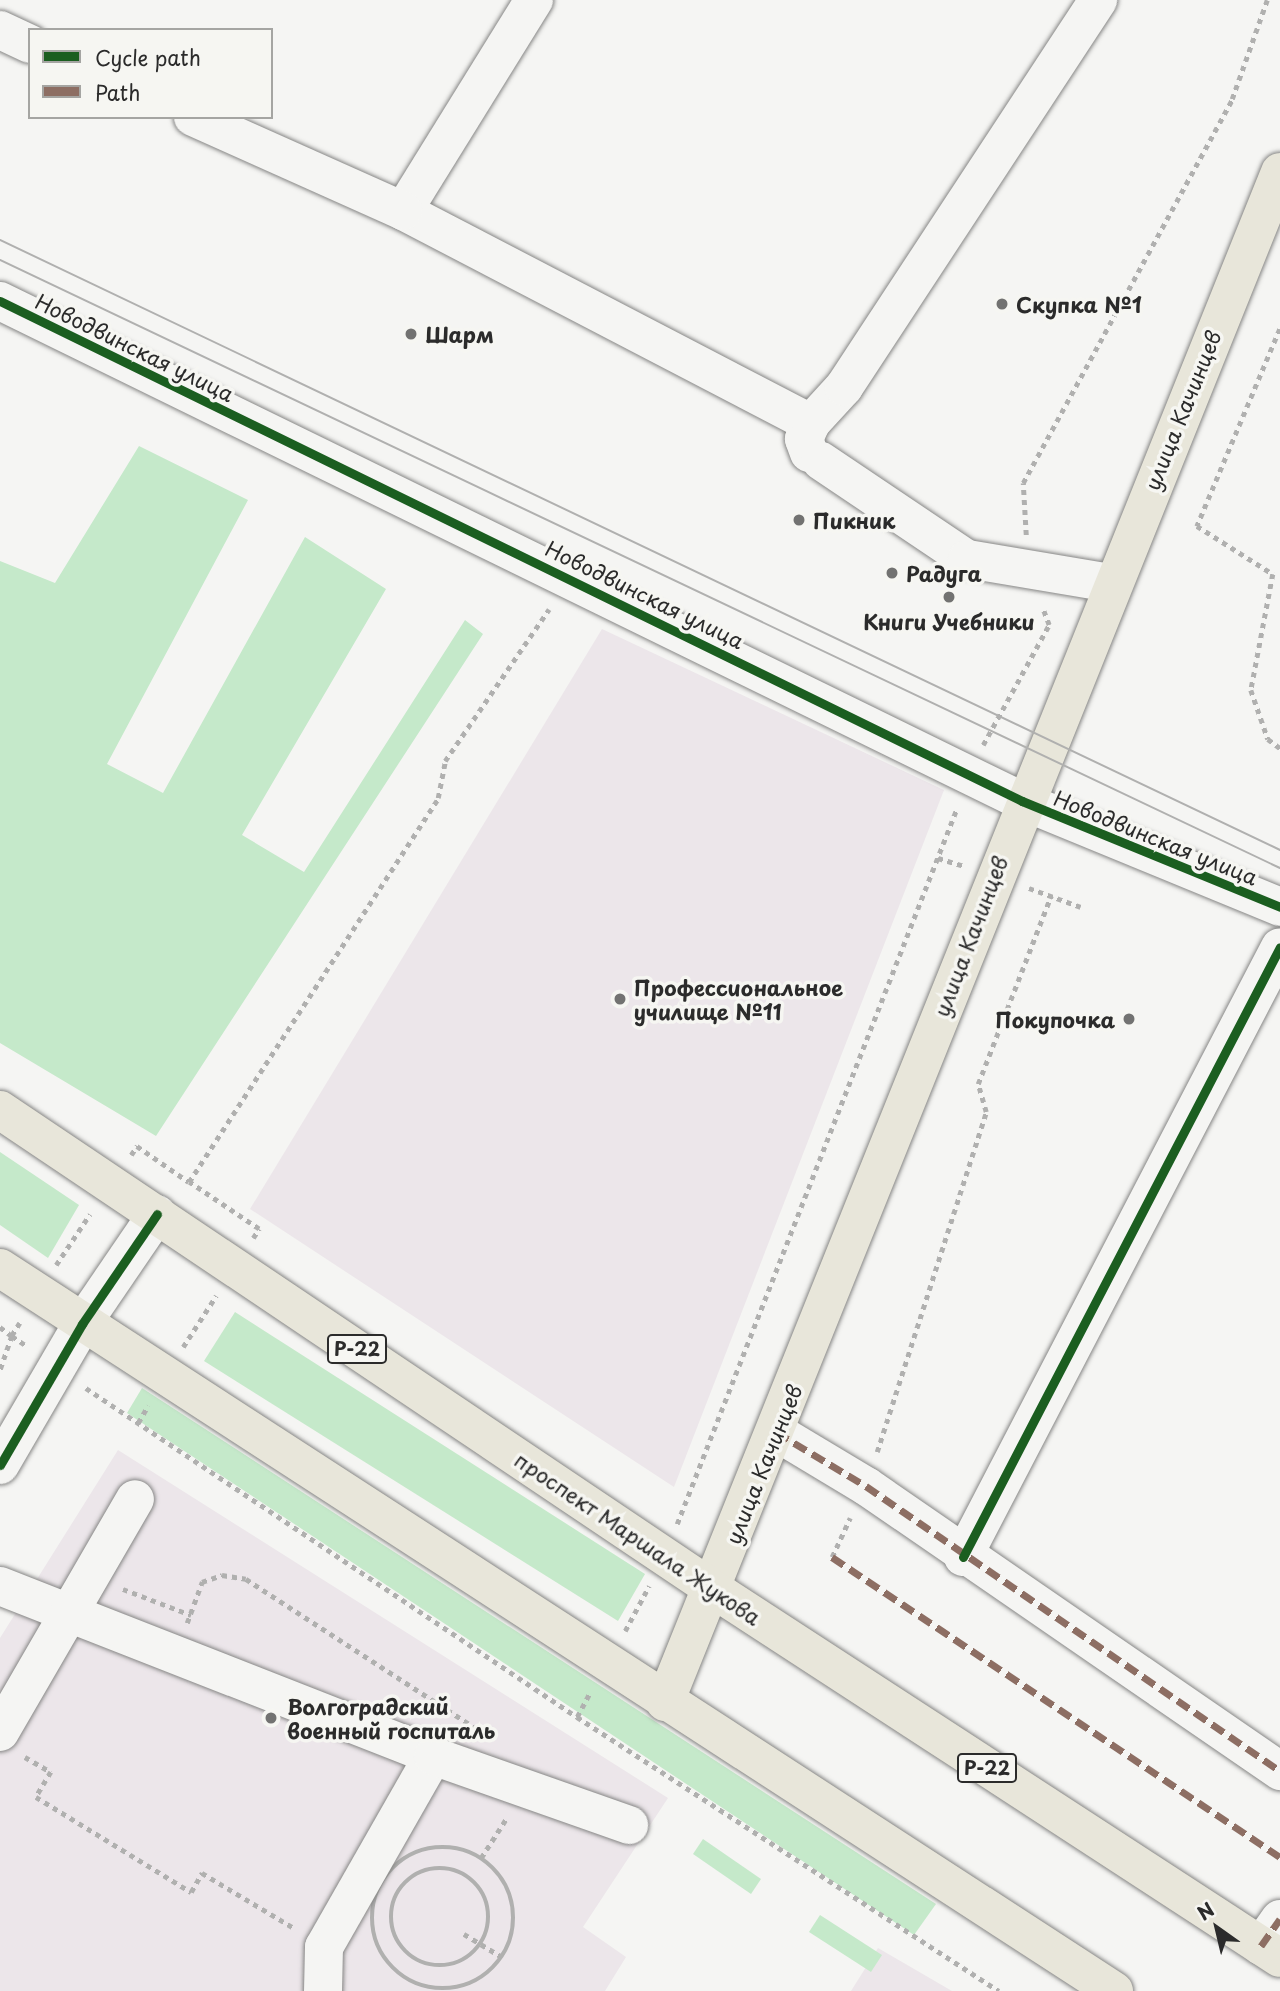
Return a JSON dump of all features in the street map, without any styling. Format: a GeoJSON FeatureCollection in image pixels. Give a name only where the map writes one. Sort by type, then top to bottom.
{"type":"FeatureCollection","features":[{"type":"Feature","properties":{"kind":"main road","name":"улица Качинцев"},"geometry":{"type":"LineString","coordinates":[[665,1702],[776,1432],[1022,801],[1280,172]]}},
{"type":"Feature","properties":{"kind":"main road","name":"проспект Маршала Жукова"},"geometry":{"type":"LineString","coordinates":[[0,1110],[713,1589],[1274,1941]]}},
{"type":"Feature","properties":{"kind":"main road"},"geometry":{"type":"LineString","coordinates":[[0,1268],[164,1378],[1114,1991]]}},
{"type":"Feature","properties":{"kind":"street"},"geometry":{"type":"LineString","coordinates":[[403,211],[534,0]]}},
{"type":"Feature","properties":{"kind":"street"},"geometry":{"type":"LineString","coordinates":[[814,446],[844,387],[1098,0]]}},
{"type":"Feature","properties":{"kind":"street"},"geometry":{"type":"LineString","coordinates":[[0,30],[28,43]]}},
{"type":"Feature","properties":{"kind":"street"},"geometry":{"type":"LineString","coordinates":[[198,119],[403,211],[814,446],[967,559],[1111,583]]}},
{"type":"Feature","properties":{"kind":"street","name":"Новодвинская улица"},"geometry":{"type":"LineString","coordinates":[[0,301],[571,576],[1022,801],[1280,907]]}},
{"type":"Feature","properties":{"kind":"street"},"geometry":{"type":"LineString","coordinates":[[963,1557],[1280,947]]}},
{"type":"Feature","properties":{"kind":"street"},"geometry":{"type":"LineString","coordinates":[[0,1465],[82,1324],[157,1214]]}},
{"type":"Feature","properties":{"kind":"street"},"geometry":{"type":"LineString","coordinates":[[776,1432],[866,1486],[963,1557],[1280,1771]]}},
{"type":"Feature","properties":{"kind":"street"},"geometry":{"type":"LineString","coordinates":[[10,1743],[67,1617],[135,1499]]}},
{"type":"Feature","properties":{"kind":"street"},"geometry":{"type":"LineString","coordinates":[[0,1586],[67,1617],[433,1756],[629,1825]]}},
{"type":"Feature","properties":{"kind":"street"},"geometry":{"type":"LineString","coordinates":[[323,1991],[324,1947],[433,1756]]}},
{"type":"Feature","properties":{"kind":"path"},"geometry":{"type":"LineString","coordinates":[[577,1717],[664,1557],[970,775],[1049,625],[1028,569],[1023,483],[1232,99],[1267,0]]}},
{"type":"Feature","properties":{"kind":"path"},"geometry":{"type":"LineString","coordinates":[[1280,329],[1197,526],[1273,574],[1251,691],[1268,739],[1280,748]]}},
{"type":"Feature","properties":{"kind":"path"},"geometry":{"type":"LineString","coordinates":[[571,576],[445,761],[438,798],[189,1182],[259,1229],[138,1423],[577,1717],[999,1991]]}},
{"type":"Feature","properties":{"kind":"path"},"geometry":{"type":"LineString","coordinates":[[832,1557],[866,1486],[986,1112],[978,1084],[1051,896]]}},
{"type":"Feature","properties":{"kind":"path"},"geometry":{"type":"LineString","coordinates":[[0,1328],[12,1336],[0,1371]]}},
{"type":"Feature","properties":{"kind":"path"},"geometry":{"type":"LineString","coordinates":[[181,1633],[191,1615],[202,1582],[222,1575],[246,1579],[491,1738]]}},
{"type":"Feature","properties":{"kind":"path"},"geometry":{"type":"LineString","coordinates":[[91,1576],[191,1615]]}},
{"type":"Feature","properties":{"kind":"path"},"geometry":{"type":"LineString","coordinates":[[10,1743],[51,1772],[36,1797],[191,1892],[202,1873],[324,1947]]}},
{"type":"Feature","properties":{"kind":"path"},"geometry":{"type":"LineString","coordinates":[[481,1858],[525,1788]]}},
{"type":"Feature","properties":{"kind":"path"},"geometry":{"type":"LineString","coordinates":[[436,1847],[481,1858],[509,1892],[514,1915],[502,1957],[465,1986],[418,1985],[381,1956],[372,1933],[372,1909],[393,1867],[436,1847]]}},
{"type":"Feature","properties":{"kind":"path"},"geometry":{"type":"LineString","coordinates":[[451,1869],[466,1875],[478,1886],[489,1915],[481,1945],[454,1964],[415,1958],[392,1926],[398,1894],[420,1872],[451,1869]]}},
{"type":"Feature","properties":{"kind":"path"},"geometry":{"type":"LineString","coordinates":[[464,1934],[502,1957]]}},
{"type":"Feature","properties":{"kind":"shaded area","name":"Профессиональное училище №11"},"geometry":{"type":"Polygon","coordinates":[[[602,629],[944,790],[674,1487],[250,1209],[602,629]]]}},
{"type":"Feature","properties":{"kind":"shaded area","name":"Волгоградский военный госпиталь"},"geometry":{"type":"Polygon","coordinates":[[[118,1450],[668,1798],[583,1927],[626,1957],[605,1991],[0,1991],[0,1638],[118,1450]]]}},
{"type":"Feature","properties":{"kind":"shaded area"},"geometry":{"type":"Polygon","coordinates":[[[878,1948],[952,1991],[851,1991],[878,1948]]]}},
{"type":"Feature","properties":{"kind":"green space"},"geometry":{"type":"Polygon","coordinates":[[[139,446],[248,500],[107,764],[163,793],[305,537],[386,589],[242,835],[304,872],[465,620],[483,634],[156,1136],[0,1043],[0,561],[55,583],[139,446]]]}},
{"type":"Feature","properties":{"kind":"green space"},"geometry":{"type":"Polygon","coordinates":[[[0,1152],[79,1205],[48,1258],[0,1225],[0,1152]]]}},
{"type":"Feature","properties":{"kind":"green space"},"geometry":{"type":"Polygon","coordinates":[[[235,1312],[645,1574],[618,1621],[204,1361],[235,1312]]]}},
{"type":"Feature","properties":{"kind":"green space"},"geometry":{"type":"Polygon","coordinates":[[[142,1388],[936,1904],[914,1935],[127,1413],[142,1388]]]}},
{"type":"Feature","properties":{"kind":"green space"},"geometry":{"type":"Polygon","coordinates":[[[703,1839],[761,1879],[751,1894],[693,1854],[703,1839]]]}},
{"type":"Feature","properties":{"kind":"green space"},"geometry":{"type":"Polygon","coordinates":[[[820,1915],[882,1955],[871,1972],[809,1932],[820,1915]]]}},
{"type":"Feature","properties":{"kind":"tram line"},"geometry":{"type":"LineString","coordinates":[[0,240],[1280,850]]}},
{"type":"Feature","properties":{"kind":"tram line"},"geometry":{"type":"LineString","coordinates":[[0,260],[1280,868]]}},
{"type":"Feature","properties":{"kind":"marked path"},"geometry":{"type":"LineString","coordinates":[[776,1432],[866,1486],[1280,1771]]}},
{"type":"Feature","properties":{"kind":"marked path"},"geometry":{"type":"LineString","coordinates":[[832,1557],[1280,1857]]}},
{"type":"Feature","properties":{"kind":"marked path"},"geometry":{"type":"LineString","coordinates":[[1261,1946],[1280,1919]]}},
{"type":"Feature","properties":{"kind":"cycle path"},"geometry":{"type":"LineString","coordinates":[[0,301],[1022,801],[1280,907]]}},
{"type":"Feature","properties":{"kind":"cycle path"},"geometry":{"type":"LineString","coordinates":[[963,1557],[1280,947]]}},
{"type":"Feature","properties":{"kind":"cycle path"},"geometry":{"type":"LineString","coordinates":[[0,1465],[82,1324],[157,1214]]}},
{"type":"Feature","properties":{"kind":"place","name":"Скупка №1"},"geometry":{"type":"Point","coordinates":[1002,304]}},
{"type":"Feature","properties":{"kind":"place","name":"Шарм"},"geometry":{"type":"Point","coordinates":[411,334]}},
{"type":"Feature","properties":{"kind":"place","name":"Пикник"},"geometry":{"type":"Point","coordinates":[799,520]}},
{"type":"Feature","properties":{"kind":"place","name":"Радуга"},"geometry":{"type":"Point","coordinates":[892,573]}},
{"type":"Feature","properties":{"kind":"place","name":"Книги Учебники"},"geometry":{"type":"Point","coordinates":[949,597]}},
{"type":"Feature","properties":{"kind":"place","name":"Профессиональное училище №11"},"geometry":{"type":"Point","coordinates":[620,999]}},
{"type":"Feature","properties":{"kind":"place","name":"Покупочка"},"geometry":{"type":"Point","coordinates":[1129,1019]}},
{"type":"Feature","properties":{"kind":"place","name":"Волгоградский военный госпиталь"},"geometry":{"type":"Point","coordinates":[271,1718]}}]}
